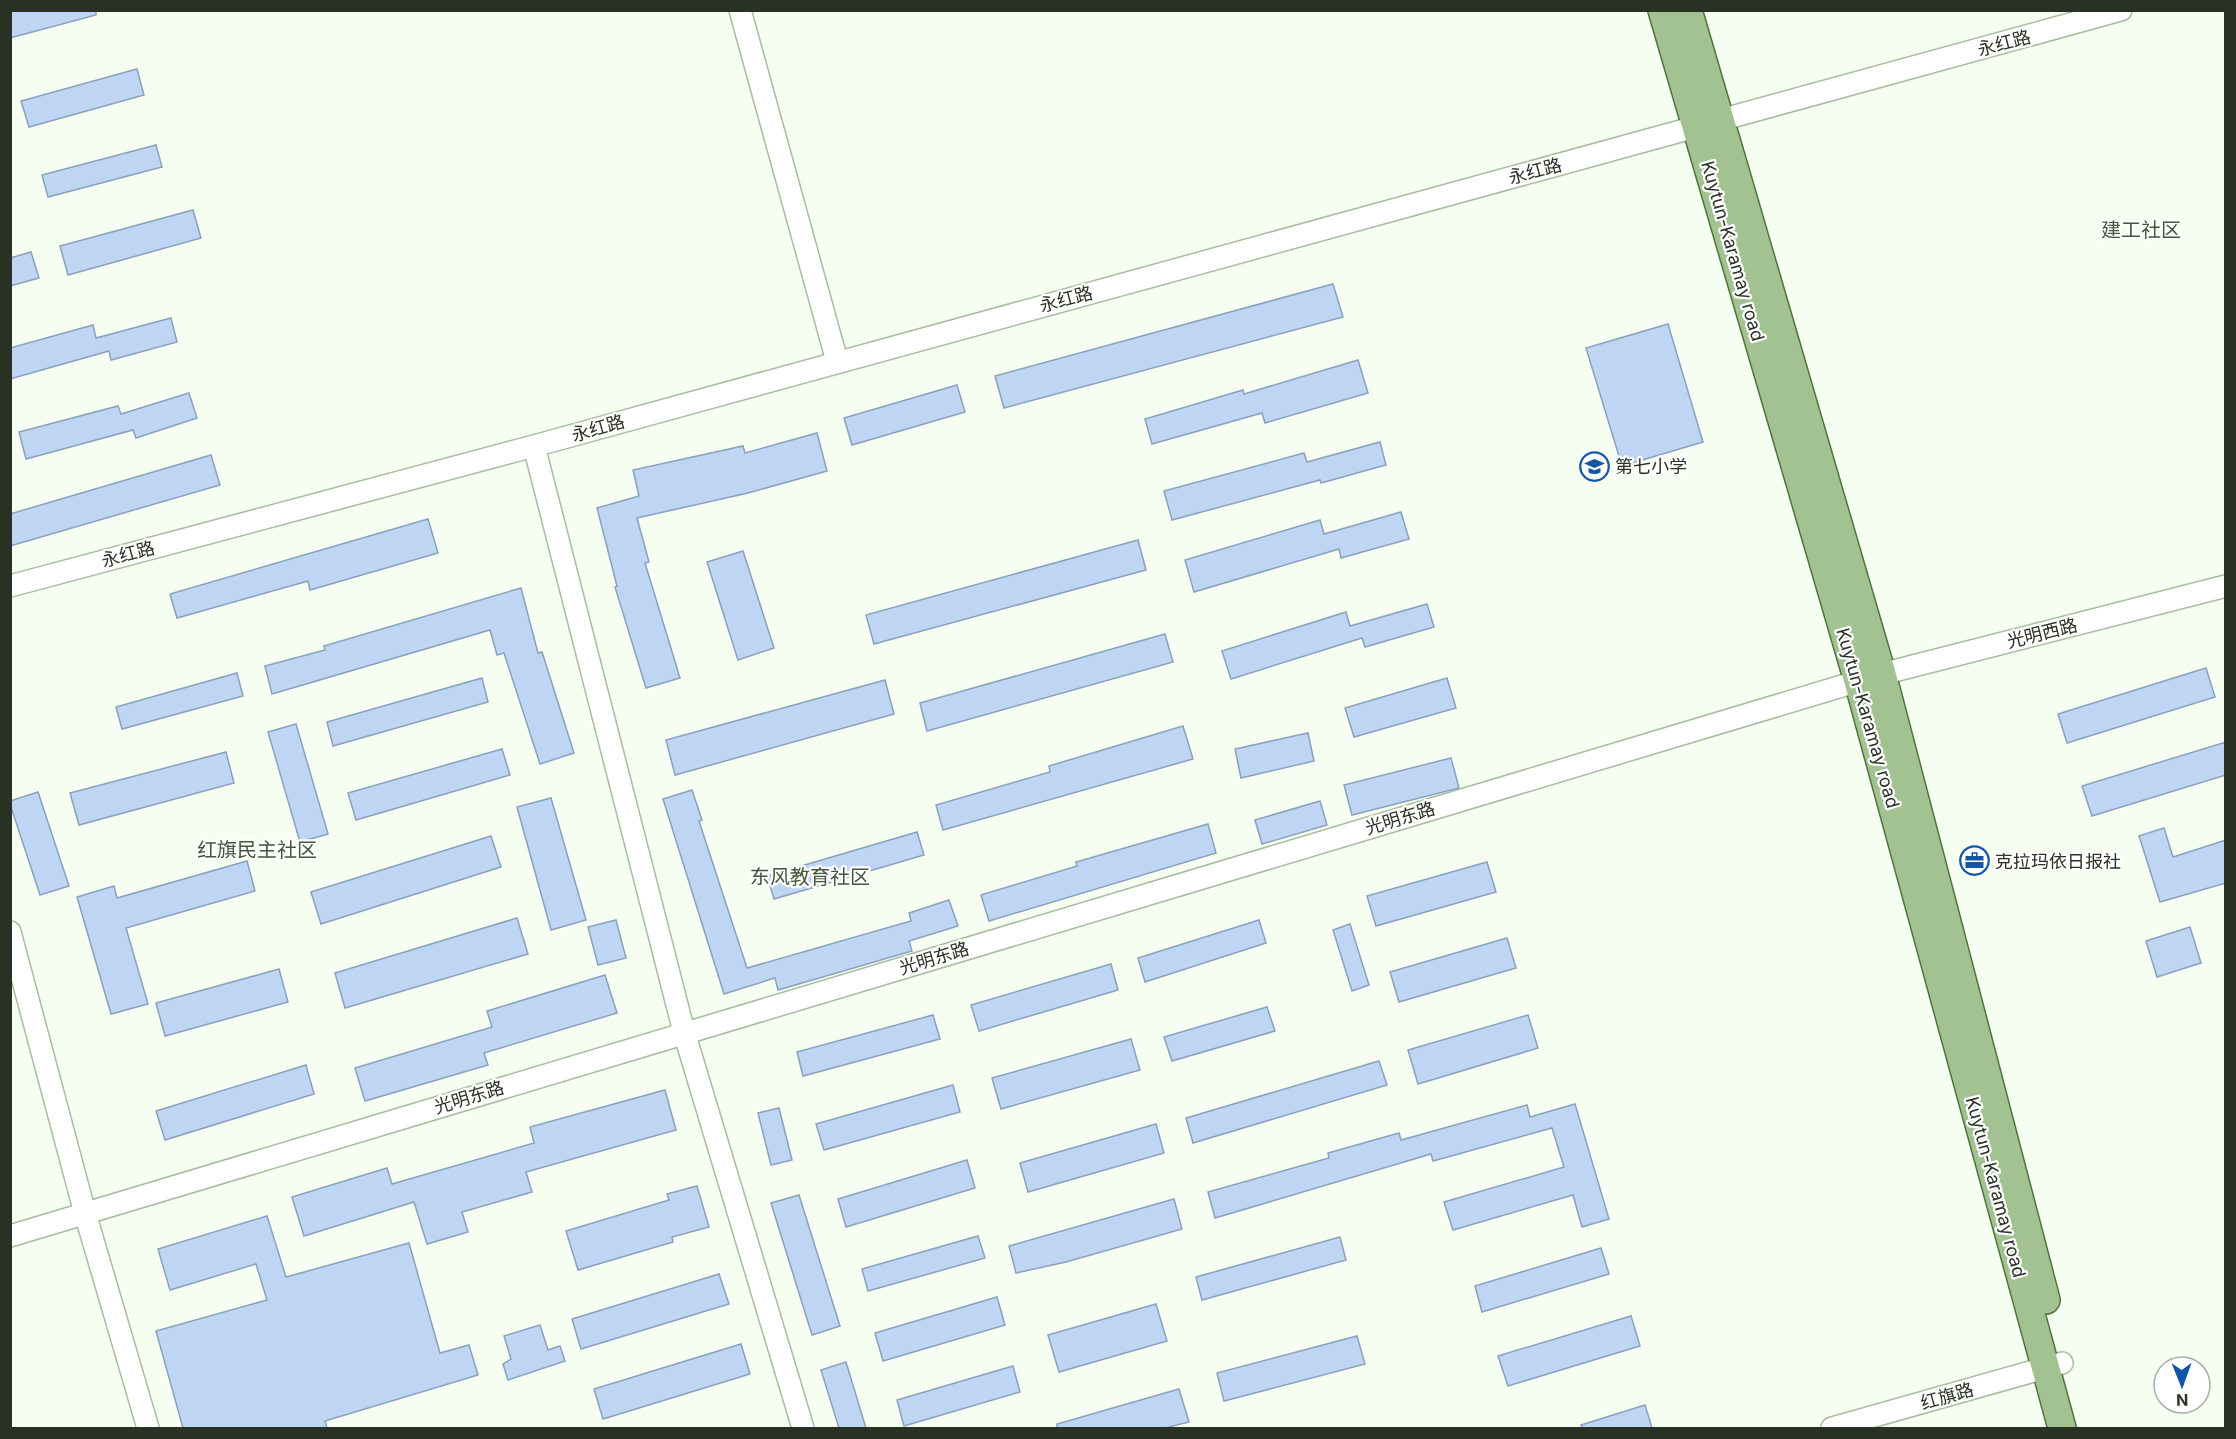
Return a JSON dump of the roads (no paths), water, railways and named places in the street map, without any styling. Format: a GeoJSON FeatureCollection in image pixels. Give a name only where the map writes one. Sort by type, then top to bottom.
{"type":"FeatureCollection","features":[{"type":"Feature","properties":{"kind":"main road","name":"Kuytun-Karamay road"},"geometry":{"type":"LineString","coordinates":[[1662,10],[1709,124],[1870,677],[2054,1365],[2080,1428]]}},
{"type":"Feature","properties":{"kind":"main road","name":"Kuytun-Karamay road"},"geometry":{"type":"LineString","coordinates":[[1689,10],[1709,124]]}},
{"type":"Feature","properties":{"kind":"main road","name":"Kuytun-Karamay road"},"geometry":{"type":"LineString","coordinates":[[2054,1365],[2062,1428]]}},
{"type":"Feature","properties":{"kind":"street"},"geometry":{"type":"LineString","coordinates":[[740,10],[837,362]]}},
{"type":"Feature","properties":{"kind":"street","name":"永红路"},"geometry":{"type":"LineString","coordinates":[[10,586],[534,446],[2121,10]]}},
{"type":"Feature","properties":{"kind":"street"},"geometry":{"type":"LineString","coordinates":[[534,446],[684,1032],[803,1428]]}},
{"type":"Feature","properties":{"kind":"street","name":"光明西路"},"geometry":{"type":"LineString","coordinates":[[1870,677],[2226,586]]}},
{"type":"Feature","properties":{"kind":"street","name":"光明东路"},"geometry":{"type":"LineString","coordinates":[[10,1236],[1870,677]]}},
{"type":"Feature","properties":{"kind":"street"},"geometry":{"type":"LineString","coordinates":[[10,932],[85,1213],[148,1428]]}},
{"type":"Feature","properties":{"kind":"street","name":"红旗路"},"geometry":{"type":"LineString","coordinates":[[1832,1428],[2054,1365]]}},
{"type":"Feature","properties":{"kind":"place","name":"第七小学"},"geometry":{"type":"Point","coordinates":[1594,466]}},
{"type":"Feature","properties":{"kind":"place","name":"克拉玛依日报社"},"geometry":{"type":"Point","coordinates":[1974,861]}},
{"type":"Feature","properties":{"kind":"district","name":"建工社区"},"geometry":{"type":"Point","coordinates":[2141,230]}},
{"type":"Feature","properties":{"kind":"district","name":"红旗民主社区"},"geometry":{"type":"Point","coordinates":[257,850]}},
{"type":"Feature","properties":{"kind":"district","name":"东风教育社区"},"geometry":{"type":"Point","coordinates":[810,877]}}]}
